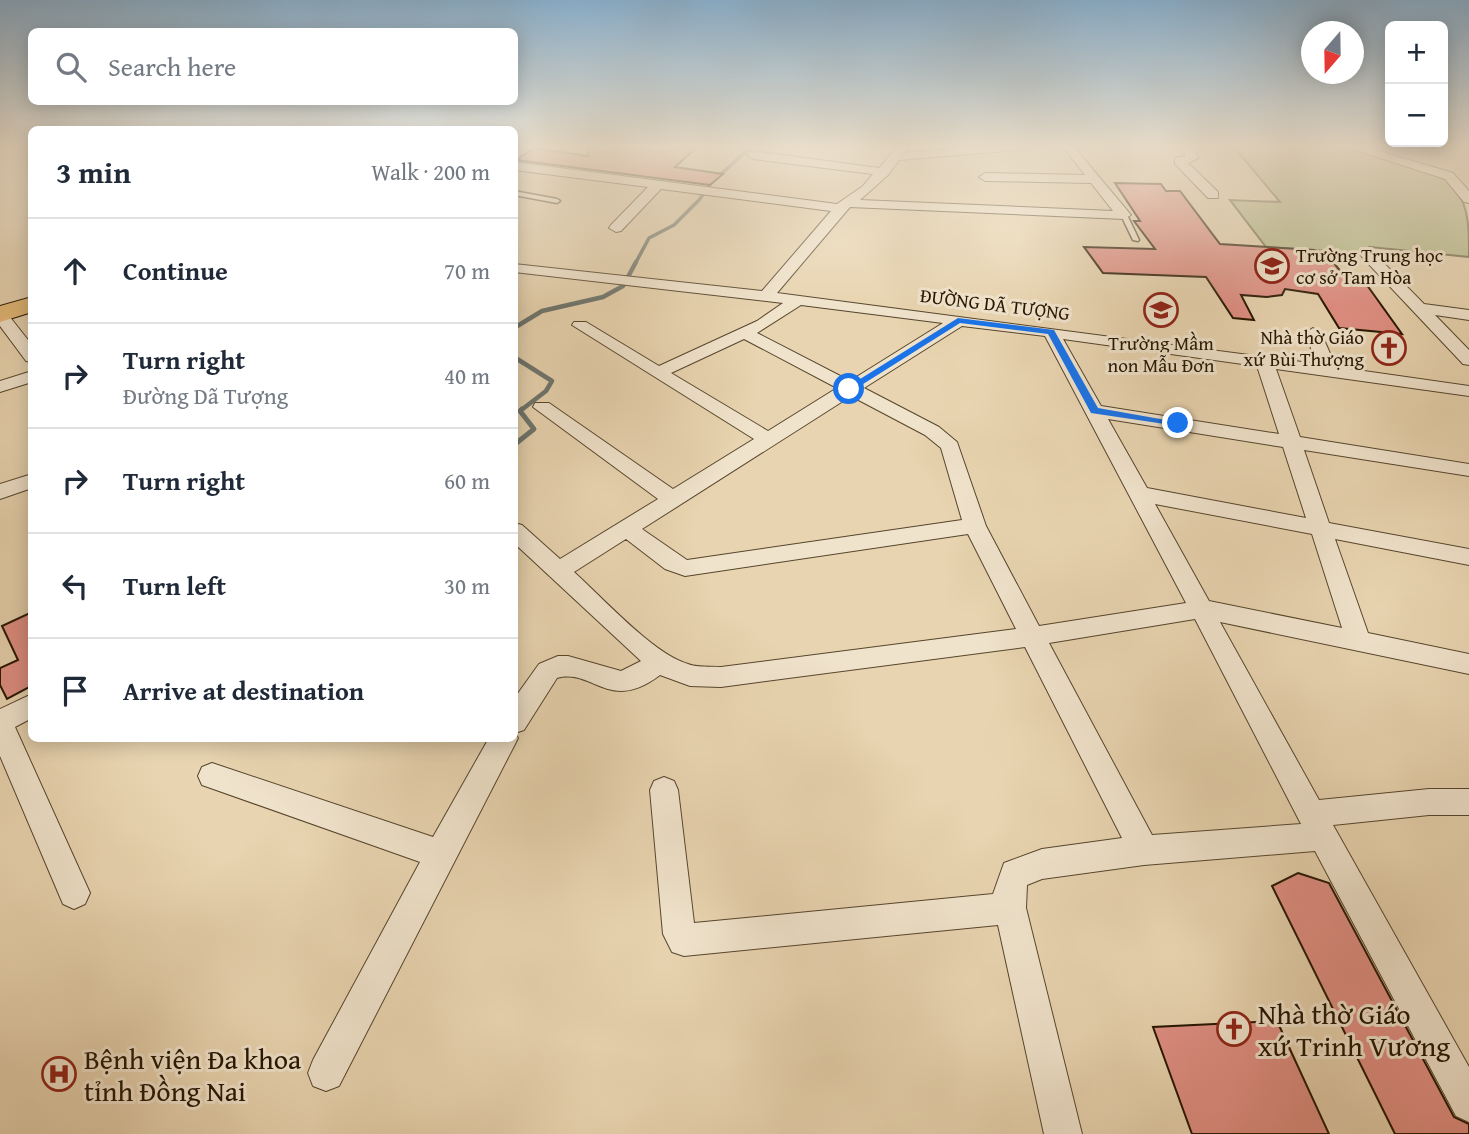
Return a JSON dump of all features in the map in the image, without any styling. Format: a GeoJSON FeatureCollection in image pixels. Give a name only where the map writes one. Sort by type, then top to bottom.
{"type":"FeatureCollection","features":[{"type":"Feature","properties":{"kind":"highway"},"geometry":{"type":"LineString","coordinates":[[9,304],[28,290]]}},
{"type":"Feature","properties":{"kind":"street"},"geometry":{"type":"LineString","coordinates":[[616,228],[643,200]]}},
{"type":"Feature","properties":{"kind":"street"},"geometry":{"type":"LineString","coordinates":[[789,200],[843,206],[1124,215]]}},
{"type":"Feature","properties":{"kind":"street"},"geometry":{"type":"LineString","coordinates":[[766,296],[843,206],[852,200]]}},
{"type":"Feature","properties":{"kind":"street"},"geometry":{"type":"LineString","coordinates":[[989,200],[990,211]]}},
{"type":"Feature","properties":{"kind":"street"},"geometry":{"type":"LineString","coordinates":[[1111,200],[1124,215]]}},
{"type":"Feature","properties":{"kind":"street"},"geometry":{"type":"LineString","coordinates":[[1367,254],[1423,309],[1469,360]]}},
{"type":"Feature","properties":{"kind":"street","name":"ĐƯỜNG DÃ TƯỢNG"},"geometry":{"type":"LineString","coordinates":[[518,268],[1051,332],[1469,391]]}},
{"type":"Feature","properties":{"kind":"street"},"geometry":{"type":"LineString","coordinates":[[518,281],[544,271]]}},
{"type":"Feature","properties":{"kind":"street"},"geometry":{"type":"LineString","coordinates":[[659,372],[777,316],[798,300]]}},
{"type":"Feature","properties":{"kind":"street"},"geometry":{"type":"LineString","coordinates":[[9,304],[28,348]]}},
{"type":"Feature","properties":{"kind":"street"},"geometry":{"type":"LineString","coordinates":[[1423,309],[1469,315]]}},
{"type":"Feature","properties":{"kind":"street"},"geometry":{"type":"LineString","coordinates":[[559,570],[958,321]]}},
{"type":"Feature","properties":{"kind":"street"},"geometry":{"type":"LineString","coordinates":[[580,325],[767,439]]}},
{"type":"Feature","properties":{"kind":"street"},"geometry":{"type":"LineString","coordinates":[[743,332],[932,432],[950,446],[975,526],[1144,849]]}},
{"type":"Feature","properties":{"kind":"street"},"geometry":{"type":"LineString","coordinates":[[1051,332],[1469,1103]]}},
{"type":"Feature","properties":{"kind":"street"},"geometry":{"type":"LineString","coordinates":[[1313,333],[1329,372]]}},
{"type":"Feature","properties":{"kind":"street"},"geometry":{"type":"LineString","coordinates":[[1265,363],[1358,640]]}},
{"type":"Feature","properties":{"kind":"street"},"geometry":{"type":"LineString","coordinates":[[11,381],[28,396]]}},
{"type":"Feature","properties":{"kind":"street"},"geometry":{"type":"LineString","coordinates":[[542,407],[674,500]]}},
{"type":"Feature","properties":{"kind":"street"},"geometry":{"type":"LineString","coordinates":[[1095,411],[1469,470]]}},
{"type":"Feature","properties":{"kind":"street"},"geometry":{"type":"LineString","coordinates":[[0,492],[28,482]]}},
{"type":"Feature","properties":{"kind":"street"},"geometry":{"type":"LineString","coordinates":[[1141,494],[1469,557]]}},
{"type":"Feature","properties":{"kind":"street"},"geometry":{"type":"LineString","coordinates":[[626,528],[673,563],[685,568],[975,526]]}},
{"type":"Feature","properties":{"kind":"street"},"geometry":{"type":"LineString","coordinates":[[518,534],[659,661],[690,676],[720,677],[1034,636],[1203,609],[1469,664]]}},
{"type":"Feature","properties":{"kind":"street"},"geometry":{"type":"LineString","coordinates":[[518,716],[548,671],[556,666],[565,665],[617,682],[631,680],[659,661]]}},
{"type":"Feature","properties":{"kind":"street"},"geometry":{"type":"LineString","coordinates":[[28,707],[0,723],[74,893]]}},
{"type":"Feature","properties":{"kind":"street"},"geometry":{"type":"LineString","coordinates":[[326,1073],[502,742]]}},
{"type":"Feature","properties":{"kind":"street"},"geometry":{"type":"LineString","coordinates":[[212,776],[440,854]]}},
{"type":"Feature","properties":{"kind":"street"},"geometry":{"type":"LineString","coordinates":[[664,790],[679,934],[684,940],[1010,908]]}},
{"type":"Feature","properties":{"kind":"street"},"geometry":{"type":"LineString","coordinates":[[1063,1134],[1010,908],[1009,890],[1015,874],[1042,864],[1317,825],[1429,802],[1469,802]]}},
{"type":"Feature","properties":{"kind":"lane"},"geometry":{"type":"LineString","coordinates":[[551,200],[557,201]]}},
{"type":"Feature","properties":{"kind":"lane"},"geometry":{"type":"LineString","coordinates":[[1124,215],[1136,240]]}},
{"type":"Feature","properties":{"kind":"green space"},"geometry":{"type":"Polygon","coordinates":[[[1230,200],[1280,202],[1278,200],[1461,200],[1469,231],[1469,257],[1370,247],[1375,254],[1266,247],[1230,200]]]}},
{"type":"Feature","properties":{"kind":"building"},"geometry":{"type":"Polygon","coordinates":[[[1126,200],[1187,200],[1220,244],[1314,250],[1317,254],[1327,255],[1348,280],[1364,281],[1402,334],[1339,328],[1318,294],[1285,289],[1282,295],[1241,295],[1254,320],[1233,318],[1206,277],[1103,273],[1084,247],[1155,249],[1134,221],[1140,221],[1126,200]]]}},
{"type":"Feature","properties":{"kind":"building"},"geometry":{"type":"Polygon","coordinates":[[[28,614],[28,688],[7,699],[0,685],[0,668],[18,660],[2,626],[28,614]]]}},
{"type":"Feature","properties":{"kind":"building"},"geometry":{"type":"Polygon","coordinates":[[[1298,873],[1329,883],[1454,1117],[1469,1124],[1469,1134],[1395,1134],[1272,886],[1298,873]]]}},
{"type":"Feature","properties":{"kind":"building"},"geometry":{"type":"Polygon","coordinates":[[[1277,1021],[1329,1134],[1192,1134],[1153,1027],[1277,1021]]]}},
{"type":"Feature","properties":{"kind":"waterway"},"geometry":{"type":"LineString","coordinates":[[635,264],[649,238],[674,225],[699,200]]}},
{"type":"Feature","properties":{"kind":"waterway"},"geometry":{"type":"LineString","coordinates":[[518,326],[542,311],[603,297],[623,286],[636,262]]}},
{"type":"Feature","properties":{"kind":"waterway"},"geometry":{"type":"LineString","coordinates":[[518,360],[552,381],[546,391],[520,411]]}},
{"type":"Feature","properties":{"kind":"waterway"},"geometry":{"type":"LineString","coordinates":[[518,442],[534,429],[520,411]]}},
{"type":"Feature","properties":{"kind":"place","name":"Trường Trung học cơ sở Tam Hòa"},"geometry":{"type":"Point","coordinates":[1272,266]}},
{"type":"Feature","properties":{"kind":"place","name":"Trường Mầm non Mẫu Đơn"},"geometry":{"type":"Point","coordinates":[1161,310]}},
{"type":"Feature","properties":{"kind":"place","name":"Nhà thờ Giáo xứ Bùi Thượng"},"geometry":{"type":"Point","coordinates":[1389,348]}},
{"type":"Feature","properties":{"kind":"place","name":"Nhà thờ Giáo xứ Trinh Vương"},"geometry":{"type":"Point","coordinates":[1234,1029]}},
{"type":"Feature","properties":{"kind":"place","name":"Bệnh viện Đa khoa tỉnh Đồng Nai"},"geometry":{"type":"Point","coordinates":[59,1074]}},
{"type":"Feature","properties":{"kind":"route"},"geometry":{"type":"LineString","coordinates":[[849,389],[958,321],[1051,332],[1095,411],[1178,423]]}}]}
